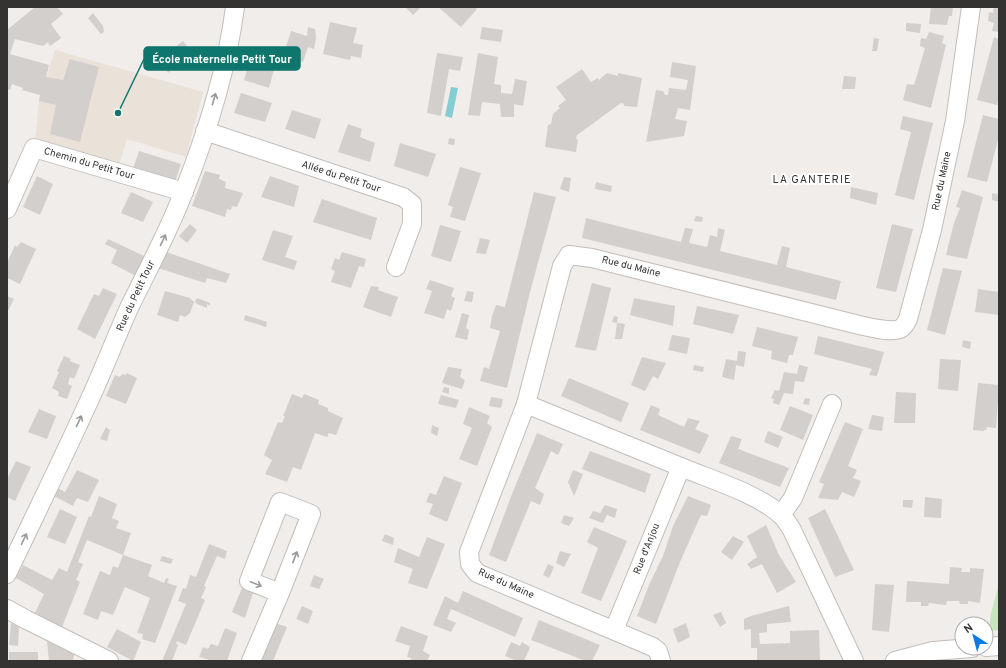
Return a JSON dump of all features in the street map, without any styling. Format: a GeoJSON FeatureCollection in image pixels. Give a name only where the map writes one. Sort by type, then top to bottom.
{"type":"FeatureCollection","features":[{"type":"Feature","properties":{"kind":"street","name":"Rue du Petit Tour"},"geometry":{"type":"LineString","coordinates":[[7,574],[94,391],[129,309],[162,242],[184,192],[205,131],[221,75],[233,25],[235,7]]}},
{"type":"Feature","properties":{"kind":"street","name":"Rue du Maine"},"geometry":{"type":"LineString","coordinates":[[661,661],[658,652],[653,647],[477,573],[470,564],[469,552],[526,404],[562,266],[569,255],[592,258],[859,324],[886,330],[898,330],[902,328],[908,319],[932,230],[955,121],[971,7]]}},
{"type":"Feature","properties":{"kind":"street","name":"Allée du Petit Tour"},"geometry":{"type":"LineString","coordinates":[[205,131],[403,197],[412,204],[412,224],[396,268]]}},
{"type":"Feature","properties":{"kind":"street","name":"Chemin du Petit Tour"},"geometry":{"type":"LineString","coordinates":[[7,209],[34,148],[184,192]]}},
{"type":"Feature","properties":{"kind":"street"},"geometry":{"type":"LineString","coordinates":[[526,404],[733,488],[764,502],[781,515],[792,530],[854,661]]}},
{"type":"Feature","properties":{"kind":"street"},"geometry":{"type":"LineString","coordinates":[[781,515],[793,498],[832,404]]}},
{"type":"Feature","properties":{"kind":"street","name":"Rue d'Anjou"},"geometry":{"type":"LineString","coordinates":[[614,630],[681,467]]}},
{"type":"Feature","properties":{"kind":"street"},"geometry":{"type":"LineString","coordinates":[[251,661],[280,593],[311,514],[280,502],[249,581],[280,593]]}},
{"type":"Feature","properties":{"kind":"street"},"geometry":{"type":"LineString","coordinates":[[8,614],[109,661]]}},
{"type":"Feature","properties":{"kind":"street"},"geometry":{"type":"LineString","coordinates":[[895,661],[933,651],[954,649]]}},
{"type":"Feature","properties":{"kind":"shaded area"},"geometry":{"type":"Polygon","coordinates":[[[55,50],[203,92],[186,157],[127,139],[119,165],[35,141],[39,101],[55,50]]]}},
{"type":"Feature","properties":{"kind":"green space"},"geometry":{"type":"Polygon","coordinates":[[[999,584],[999,630],[994,630],[994,616],[991,616],[999,584]]]}},
{"type":"Feature","properties":{"kind":"water"},"geometry":{"type":"Polygon","coordinates":[[[451,87],[458,88],[452,118],[445,116],[451,87]]]}},
{"type":"Feature","properties":{"kind":"building"},"geometry":{"type":"Polygon","coordinates":[[[35,7],[57,7],[63,14],[51,24],[61,38],[50,46],[48,42],[43,46],[15,39],[10,54],[49,65],[46,77],[63,80],[70,59],[99,67],[80,142],[50,134],[56,105],[39,101],[40,95],[22,90],[23,88],[12,84],[10,90],[7,89],[7,30],[35,7]]]}},
{"type":"Feature","properties":{"kind":"building"},"geometry":{"type":"Polygon","coordinates":[[[405,7],[421,7],[413,15],[405,7]]]}},
{"type":"Feature","properties":{"kind":"building"},"geometry":{"type":"Polygon","coordinates":[[[438,7],[474,7],[477,9],[461,27],[438,7]]]}},
{"type":"Feature","properties":{"kind":"building"},"geometry":{"type":"Polygon","coordinates":[[[931,7],[953,7],[952,16],[949,16],[947,25],[929,24],[931,7]]]}},
{"type":"Feature","properties":{"kind":"building"},"geometry":{"type":"Polygon","coordinates":[[[994,7],[999,7],[999,32],[992,31],[994,23],[988,21],[989,12],[993,13],[994,7]]]}},
{"type":"Feature","properties":{"kind":"building"},"geometry":{"type":"Polygon","coordinates":[[[93,13],[103,26],[104,32],[101,34],[88,18],[93,13]]]}},
{"type":"Feature","properties":{"kind":"building"},"geometry":{"type":"Polygon","coordinates":[[[330,22],[357,28],[353,43],[363,45],[361,58],[351,56],[350,60],[323,54],[330,22]]]}},
{"type":"Feature","properties":{"kind":"building"},"geometry":{"type":"Polygon","coordinates":[[[906,23],[921,24],[920,33],[906,31],[906,23]]]}},
{"type":"Feature","properties":{"kind":"building"},"geometry":{"type":"Polygon","coordinates":[[[308,27],[315,29],[316,38],[314,49],[308,47],[303,62],[283,56],[291,31],[307,36],[308,27]]]}},
{"type":"Feature","properties":{"kind":"building"},"geometry":{"type":"Polygon","coordinates":[[[482,27],[503,30],[501,42],[480,39],[482,27]]]}},
{"type":"Feature","properties":{"kind":"building"},"geometry":{"type":"Polygon","coordinates":[[[929,32],[944,36],[942,43],[946,45],[931,108],[903,100],[907,84],[914,85],[925,48],[920,46],[921,38],[926,39],[929,32]]]}},
{"type":"Feature","properties":{"kind":"building"},"geometry":{"type":"Polygon","coordinates":[[[994,37],[999,39],[999,97],[997,105],[977,100],[994,37]]]}},
{"type":"Feature","properties":{"kind":"building"},"geometry":{"type":"Polygon","coordinates":[[[874,38],[879,39],[877,51],[872,51],[874,38]]]}},
{"type":"Feature","properties":{"kind":"building"},"geometry":{"type":"Polygon","coordinates":[[[183,41],[196,58],[180,71],[176,66],[168,73],[163,66],[158,70],[153,65],[183,41]]]}},
{"type":"Feature","properties":{"kind":"building"},"geometry":{"type":"Polygon","coordinates":[[[253,51],[277,58],[269,88],[244,80],[253,51]]]}},
{"type":"Feature","properties":{"kind":"building"},"geometry":{"type":"Polygon","coordinates":[[[437,53],[463,57],[460,71],[449,69],[441,116],[427,113],[437,53]]]}},
{"type":"Feature","properties":{"kind":"building"},"geometry":{"type":"Polygon","coordinates":[[[478,53],[498,57],[494,84],[501,85],[501,93],[512,94],[515,79],[527,81],[523,106],[514,104],[514,117],[501,117],[500,104],[482,102],[480,116],[468,115],[478,53]]]}},
{"type":"Feature","properties":{"kind":"building"},"geometry":{"type":"Polygon","coordinates":[[[672,62],[696,66],[690,110],[678,108],[675,119],[687,121],[684,136],[646,142],[656,90],[663,91],[665,95],[668,95],[669,88],[686,90],[688,80],[670,77],[672,62]]]}},
{"type":"Feature","properties":{"kind":"building"},"geometry":{"type":"Polygon","coordinates":[[[582,69],[591,82],[598,78],[599,80],[607,73],[618,76],[618,73],[642,78],[637,107],[624,106],[624,104],[621,103],[577,135],[576,139],[578,139],[576,152],[545,147],[548,125],[551,124],[553,114],[560,108],[558,106],[566,100],[556,87],[582,69]]]}},
{"type":"Feature","properties":{"kind":"building"},"geometry":{"type":"Polygon","coordinates":[[[844,76],[856,77],[855,89],[842,89],[844,76]]]}},
{"type":"Feature","properties":{"kind":"building"},"geometry":{"type":"Polygon","coordinates":[[[241,93],[272,103],[265,122],[234,113],[241,93]]]}},
{"type":"Feature","properties":{"kind":"building"},"geometry":{"type":"Polygon","coordinates":[[[292,110],[321,119],[315,139],[285,129],[292,110]]]}},
{"type":"Feature","properties":{"kind":"building"},"geometry":{"type":"Polygon","coordinates":[[[983,115],[999,119],[999,136],[987,182],[967,177],[983,115]]]}},
{"type":"Feature","properties":{"kind":"building"},"geometry":{"type":"Polygon","coordinates":[[[903,116],[933,123],[914,200],[895,195],[911,132],[900,129],[903,116]]]}},
{"type":"Feature","properties":{"kind":"building"},"geometry":{"type":"Polygon","coordinates":[[[348,124],[362,129],[360,137],[375,143],[370,162],[338,152],[348,124]]]}},
{"type":"Feature","properties":{"kind":"building"},"geometry":{"type":"Polygon","coordinates":[[[449,138],[455,139],[454,145],[448,144],[449,138]]]}},
{"type":"Feature","properties":{"kind":"building"},"geometry":{"type":"Polygon","coordinates":[[[400,143],[436,154],[428,177],[394,166],[400,143]]]}},
{"type":"Feature","properties":{"kind":"building"},"geometry":{"type":"Polygon","coordinates":[[[139,151],[181,164],[175,182],[133,169],[139,151]]]}},
{"type":"Feature","properties":{"kind":"building"},"geometry":{"type":"Polygon","coordinates":[[[460,167],[481,173],[465,221],[450,217],[453,207],[448,205],[460,167]]]}},
{"type":"Feature","properties":{"kind":"building"},"geometry":{"type":"Polygon","coordinates":[[[205,171],[220,175],[219,179],[226,182],[225,188],[243,193],[237,207],[232,206],[231,210],[227,209],[225,217],[192,206],[205,171]]]}},
{"type":"Feature","properties":{"kind":"building"},"geometry":{"type":"Polygon","coordinates":[[[37,176],[53,184],[40,215],[23,207],[37,176]]]}},
{"type":"Feature","properties":{"kind":"building"},"geometry":{"type":"Polygon","coordinates":[[[270,176],[299,186],[294,207],[261,197],[270,176]]]}},
{"type":"Feature","properties":{"kind":"building"},"geometry":{"type":"Polygon","coordinates":[[[564,177],[571,178],[569,192],[560,189],[564,177]]]}},
{"type":"Feature","properties":{"kind":"building"},"geometry":{"type":"Polygon","coordinates":[[[596,182],[612,186],[611,192],[595,189],[596,182]]]}},
{"type":"Feature","properties":{"kind":"building"},"geometry":{"type":"Polygon","coordinates":[[[851,187],[878,193],[876,205],[850,198],[851,187]]]}},
{"type":"Feature","properties":{"kind":"building"},"geometry":{"type":"Polygon","coordinates":[[[962,190],[983,197],[967,259],[946,255],[954,223],[960,208],[956,207],[962,190]]]}},
{"type":"Feature","properties":{"kind":"building"},"geometry":{"type":"Polygon","coordinates":[[[131,192],[153,202],[143,222],[121,213],[131,192]]]}},
{"type":"Feature","properties":{"kind":"building"},"geometry":{"type":"Polygon","coordinates":[[[534,192],[556,197],[530,292],[507,388],[480,381],[484,367],[489,369],[500,331],[490,328],[492,316],[496,305],[505,307],[534,192]]]}},
{"type":"Feature","properties":{"kind":"building"},"geometry":{"type":"Polygon","coordinates":[[[992,193],[999,195],[999,202],[992,200],[992,193]]]}},
{"type":"Feature","properties":{"kind":"building"},"geometry":{"type":"Polygon","coordinates":[[[322,199],[377,218],[371,240],[313,222],[322,199]]]}},
{"type":"Feature","properties":{"kind":"building"},"geometry":{"type":"Polygon","coordinates":[[[696,216],[703,217],[702,222],[694,221],[696,216]]]}},
{"type":"Feature","properties":{"kind":"building"},"geometry":{"type":"Polygon","coordinates":[[[586,218],[681,242],[685,228],[693,229],[689,243],[707,247],[710,235],[717,237],[718,228],[725,230],[720,251],[777,265],[782,246],[790,248],[786,267],[841,281],[836,300],[582,238],[586,218]]]}},
{"type":"Feature","properties":{"kind":"building"},"geometry":{"type":"Polygon","coordinates":[[[190,224],[197,230],[187,243],[179,236],[190,224]]]}},
{"type":"Feature","properties":{"kind":"building"},"geometry":{"type":"Polygon","coordinates":[[[892,224],[913,229],[896,292],[876,288],[892,224]]]}},
{"type":"Feature","properties":{"kind":"building"},"geometry":{"type":"Polygon","coordinates":[[[440,225],[461,231],[451,262],[431,256],[440,225]]]}},
{"type":"Feature","properties":{"kind":"building"},"geometry":{"type":"Polygon","coordinates":[[[273,230],[293,236],[285,257],[297,261],[294,270],[262,260],[273,230]]]}},
{"type":"Feature","properties":{"kind":"building"},"geometry":{"type":"Polygon","coordinates":[[[480,238],[490,240],[486,254],[476,253],[480,238]]]}},
{"type":"Feature","properties":{"kind":"building"},"geometry":{"type":"Polygon","coordinates":[[[108,239],[144,256],[136,276],[111,263],[117,250],[105,244],[108,239]]]}},
{"type":"Feature","properties":{"kind":"building"},"geometry":{"type":"Polygon","coordinates":[[[21,242],[36,249],[20,284],[7,278],[7,263],[15,245],[17,247],[21,242]]]}},
{"type":"Feature","properties":{"kind":"building"},"geometry":{"type":"Polygon","coordinates":[[[166,252],[230,274],[226,283],[207,278],[205,283],[158,268],[166,252]]]}},
{"type":"Feature","properties":{"kind":"building"},"geometry":{"type":"Polygon","coordinates":[[[342,252],[366,259],[364,267],[359,266],[351,288],[331,282],[335,271],[331,269],[335,258],[339,260],[342,252]]]}},
{"type":"Feature","properties":{"kind":"building"},"geometry":{"type":"Polygon","coordinates":[[[943,268],[962,271],[945,335],[927,330],[943,268]]]}},
{"type":"Feature","properties":{"kind":"building"},"geometry":{"type":"Polygon","coordinates":[[[430,280],[454,288],[451,296],[455,298],[451,311],[447,309],[444,319],[424,313],[432,291],[426,289],[430,280]]]}},
{"type":"Feature","properties":{"kind":"building"},"geometry":{"type":"Polygon","coordinates":[[[592,283],[611,288],[596,351],[575,347],[592,283]]]}},
{"type":"Feature","properties":{"kind":"building"},"geometry":{"type":"Polygon","coordinates":[[[371,286],[379,287],[378,290],[398,297],[391,317],[363,307],[371,286]]]}},
{"type":"Feature","properties":{"kind":"building"},"geometry":{"type":"Polygon","coordinates":[[[103,288],[117,294],[95,339],[77,329],[94,294],[99,296],[103,288]]]}},
{"type":"Feature","properties":{"kind":"building"},"geometry":{"type":"Polygon","coordinates":[[[978,289],[999,292],[999,315],[975,312],[978,289]]]}},
{"type":"Feature","properties":{"kind":"building"},"geometry":{"type":"Polygon","coordinates":[[[165,291],[190,298],[194,302],[190,313],[185,317],[180,315],[178,322],[157,315],[165,291]]]}},
{"type":"Feature","properties":{"kind":"building"},"geometry":{"type":"Polygon","coordinates":[[[467,291],[474,292],[472,302],[464,301],[467,291]]]}},
{"type":"Feature","properties":{"kind":"building"},"geometry":{"type":"Polygon","coordinates":[[[7,296],[14,299],[7,313],[7,296]]]}},
{"type":"Feature","properties":{"kind":"building"},"geometry":{"type":"Polygon","coordinates":[[[197,298],[210,303],[210,306],[207,304],[207,308],[197,304],[195,302],[197,298]]]}},
{"type":"Feature","properties":{"kind":"building"},"geometry":{"type":"Polygon","coordinates":[[[634,298],[675,306],[673,326],[630,315],[634,298]]]}},
{"type":"Feature","properties":{"kind":"building"},"geometry":{"type":"Polygon","coordinates":[[[697,306],[739,315],[733,334],[693,324],[697,306]]]}},
{"type":"Feature","properties":{"kind":"building"},"geometry":{"type":"Polygon","coordinates":[[[462,313],[469,315],[466,328],[469,330],[467,340],[455,337],[462,313]]]}},
{"type":"Feature","properties":{"kind":"building"},"geometry":{"type":"Polygon","coordinates":[[[245,315],[267,322],[266,327],[244,320],[245,315]]]}},
{"type":"Feature","properties":{"kind":"building"},"geometry":{"type":"Polygon","coordinates":[[[614,316],[618,317],[617,323],[612,322],[614,316]]]}},
{"type":"Feature","properties":{"kind":"building"},"geometry":{"type":"Polygon","coordinates":[[[617,323],[625,324],[622,339],[615,339],[617,323]]]}},
{"type":"Feature","properties":{"kind":"building"},"geometry":{"type":"Polygon","coordinates":[[[757,327],[798,337],[793,355],[789,355],[787,363],[771,359],[772,351],[752,346],[757,327]]]}},
{"type":"Feature","properties":{"kind":"building"},"geometry":{"type":"Polygon","coordinates":[[[672,335],[690,338],[687,354],[668,350],[672,335]]]}},
{"type":"Feature","properties":{"kind":"building"},"geometry":{"type":"Polygon","coordinates":[[[818,336],[884,352],[877,376],[869,375],[872,369],[814,354],[818,336]]]}},
{"type":"Feature","properties":{"kind":"building"},"geometry":{"type":"Polygon","coordinates":[[[963,340],[971,342],[970,349],[962,347],[963,340]]]}},
{"type":"Feature","properties":{"kind":"building"},"geometry":{"type":"Polygon","coordinates":[[[738,351],[746,352],[744,367],[736,365],[734,380],[722,377],[726,359],[737,361],[738,351]]]}},
{"type":"Feature","properties":{"kind":"building"},"geometry":{"type":"Polygon","coordinates":[[[64,356],[71,359],[70,361],[80,365],[74,379],[70,377],[68,384],[72,386],[67,399],[58,396],[59,392],[52,388],[59,372],[57,371],[64,356]]]}},
{"type":"Feature","properties":{"kind":"building"},"geometry":{"type":"Polygon","coordinates":[[[642,357],[666,363],[658,379],[653,376],[645,391],[631,385],[642,357]]]}},
{"type":"Feature","properties":{"kind":"building"},"geometry":{"type":"Polygon","coordinates":[[[940,359],[961,360],[958,391],[938,389],[940,359]]]}},
{"type":"Feature","properties":{"kind":"building"},"geometry":{"type":"Polygon","coordinates":[[[694,365],[704,367],[703,372],[693,370],[694,365]]]}},
{"type":"Feature","properties":{"kind":"building"},"geometry":{"type":"Polygon","coordinates":[[[799,365],[808,367],[804,382],[795,381],[793,394],[784,393],[779,405],[773,403],[774,399],[771,398],[775,390],[779,391],[784,372],[797,374],[799,365]]]}},
{"type":"Feature","properties":{"kind":"building"},"geometry":{"type":"Polygon","coordinates":[[[448,367],[462,369],[460,377],[465,380],[462,389],[442,383],[448,367]]]}},
{"type":"Feature","properties":{"kind":"building"},"geometry":{"type":"Polygon","coordinates":[[[127,373],[137,378],[126,404],[106,396],[115,375],[120,377],[122,374],[126,375],[127,373]]]}},
{"type":"Feature","properties":{"kind":"building"},"geometry":{"type":"Polygon","coordinates":[[[569,378],[629,403],[621,422],[561,396],[569,378]]]}},
{"type":"Feature","properties":{"kind":"building"},"geometry":{"type":"Polygon","coordinates":[[[978,383],[999,385],[996,428],[987,427],[984,431],[973,430],[978,383]]]}},
{"type":"Feature","properties":{"kind":"building"},"geometry":{"type":"Polygon","coordinates":[[[444,387],[449,388],[449,394],[442,392],[444,387]]]}},
{"type":"Feature","properties":{"kind":"building"},"geometry":{"type":"Polygon","coordinates":[[[896,392],[916,393],[915,423],[894,423],[896,392]]]}},
{"type":"Feature","properties":{"kind":"building"},"geometry":{"type":"Polygon","coordinates":[[[292,394],[302,398],[304,394],[319,400],[318,404],[328,408],[328,411],[343,418],[336,435],[329,433],[327,437],[315,433],[301,470],[293,467],[287,482],[265,474],[272,460],[264,455],[278,422],[282,423],[285,416],[283,416],[292,394]]]}},
{"type":"Feature","properties":{"kind":"building"},"geometry":{"type":"Polygon","coordinates":[[[441,395],[459,400],[456,408],[438,404],[441,395]]]}},
{"type":"Feature","properties":{"kind":"building"},"geometry":{"type":"Polygon","coordinates":[[[491,397],[503,399],[501,408],[489,406],[491,397]]]}},
{"type":"Feature","properties":{"kind":"building"},"geometry":{"type":"Polygon","coordinates":[[[805,398],[810,399],[809,405],[803,404],[805,398]]]}},
{"type":"Feature","properties":{"kind":"building"},"geometry":{"type":"Polygon","coordinates":[[[651,405],[660,409],[658,415],[684,427],[688,418],[700,421],[695,429],[709,435],[700,454],[640,430],[651,405]]]}},
{"type":"Feature","properties":{"kind":"building"},"geometry":{"type":"Polygon","coordinates":[[[790,406],[813,415],[803,440],[780,430],[790,406]]]}},
{"type":"Feature","properties":{"kind":"building"},"geometry":{"type":"Polygon","coordinates":[[[469,407],[490,416],[487,423],[492,427],[477,466],[459,459],[472,428],[463,424],[469,407]]]}},
{"type":"Feature","properties":{"kind":"building"},"geometry":{"type":"Polygon","coordinates":[[[39,409],[56,416],[47,439],[28,432],[39,409]]]}},
{"type":"Feature","properties":{"kind":"building"},"geometry":{"type":"Polygon","coordinates":[[[872,415],[884,417],[882,431],[868,429],[872,415]]]}},
{"type":"Feature","properties":{"kind":"building"},"geometry":{"type":"Polygon","coordinates":[[[845,422],[863,429],[848,466],[857,470],[853,478],[861,481],[854,497],[842,492],[838,500],[818,498],[824,484],[819,482],[845,422]]]}},
{"type":"Feature","properties":{"kind":"building"},"geometry":{"type":"Polygon","coordinates":[[[432,425],[439,428],[437,436],[431,433],[432,425]]]}},
{"type":"Feature","properties":{"kind":"building"},"geometry":{"type":"Polygon","coordinates":[[[106,427],[110,430],[107,441],[100,439],[106,427]]]}},
{"type":"Feature","properties":{"kind":"building"},"geometry":{"type":"Polygon","coordinates":[[[768,431],[783,437],[778,448],[764,442],[768,431]]]}},
{"type":"Feature","properties":{"kind":"building"},"geometry":{"type":"Polygon","coordinates":[[[537,433],[563,444],[558,455],[551,451],[535,488],[544,494],[540,505],[531,501],[506,562],[489,555],[537,433]]]}},
{"type":"Feature","properties":{"kind":"building"},"geometry":{"type":"Polygon","coordinates":[[[731,436],[742,439],[738,449],[789,468],[780,487],[719,463],[731,436]]]}},
{"type":"Feature","properties":{"kind":"building"},"geometry":{"type":"Polygon","coordinates":[[[590,451],[651,474],[645,493],[582,469],[590,451]]]}},
{"type":"Feature","properties":{"kind":"building"},"geometry":{"type":"Polygon","coordinates":[[[16,461],[31,467],[15,501],[7,497],[7,479],[16,461]]]}},
{"type":"Feature","properties":{"kind":"building"},"geometry":{"type":"Polygon","coordinates":[[[77,470],[99,480],[88,502],[77,498],[73,506],[54,496],[58,488],[65,492],[77,470]]]}},
{"type":"Feature","properties":{"kind":"building"},"geometry":{"type":"Polygon","coordinates":[[[573,470],[583,474],[574,496],[568,482],[573,470]]]}},
{"type":"Feature","properties":{"kind":"building"},"geometry":{"type":"Polygon","coordinates":[[[444,476],[462,483],[447,522],[429,514],[433,504],[426,502],[430,493],[436,495],[444,476]]]}},
{"type":"Feature","properties":{"kind":"building"},"geometry":{"type":"Polygon","coordinates":[[[99,496],[117,504],[112,518],[119,521],[116,528],[131,533],[123,555],[87,540],[78,562],[83,564],[76,580],[80,582],[62,627],[35,613],[44,594],[16,578],[23,565],[52,580],[59,568],[67,572],[89,516],[91,517],[99,496]]]}},
{"type":"Feature","properties":{"kind":"building"},"geometry":{"type":"Polygon","coordinates":[[[688,496],[711,505],[707,516],[701,515],[680,562],[656,624],[637,616],[649,585],[663,556],[673,526],[688,496]]]}},
{"type":"Feature","properties":{"kind":"building"},"geometry":{"type":"Polygon","coordinates":[[[925,497],[942,499],[941,518],[924,517],[925,497]]]}},
{"type":"Feature","properties":{"kind":"building"},"geometry":{"type":"Polygon","coordinates":[[[903,500],[913,500],[912,508],[903,507],[903,500]]]}},
{"type":"Feature","properties":{"kind":"building"},"geometry":{"type":"Polygon","coordinates":[[[605,505],[617,509],[615,518],[607,515],[603,523],[589,518],[593,511],[600,513],[605,505]]]}},
{"type":"Feature","properties":{"kind":"building"},"geometry":{"type":"Polygon","coordinates":[[[60,509],[77,517],[65,544],[47,537],[60,509]]]}},
{"type":"Feature","properties":{"kind":"building"},"geometry":{"type":"Polygon","coordinates":[[[825,509],[854,570],[835,577],[808,518],[825,509]]]}},
{"type":"Feature","properties":{"kind":"building"},"geometry":{"type":"Polygon","coordinates":[[[564,515],[574,518],[569,526],[561,523],[564,515]]]}},
{"type":"Feature","properties":{"kind":"building"},"geometry":{"type":"Polygon","coordinates":[[[766,525],[779,555],[796,582],[777,593],[762,564],[751,569],[747,564],[757,557],[747,536],[766,525]]]}},
{"type":"Feature","properties":{"kind":"building"},"geometry":{"type":"Polygon","coordinates":[[[594,527],[627,541],[601,601],[581,593],[598,548],[587,542],[594,527]]]}},
{"type":"Feature","properties":{"kind":"building"},"geometry":{"type":"Polygon","coordinates":[[[385,534],[394,538],[393,545],[382,541],[385,534]]]}},
{"type":"Feature","properties":{"kind":"building"},"geometry":{"type":"Polygon","coordinates":[[[733,536],[744,542],[732,560],[721,552],[733,536]]]}},
{"type":"Feature","properties":{"kind":"building"},"geometry":{"type":"Polygon","coordinates":[[[427,537],[445,544],[427,589],[408,583],[413,569],[394,562],[398,548],[419,557],[427,537]]]}},
{"type":"Feature","properties":{"kind":"building"},"geometry":{"type":"Polygon","coordinates":[[[209,544],[227,551],[225,559],[217,556],[204,586],[206,587],[201,598],[205,600],[186,645],[177,641],[176,643],[178,645],[172,661],[162,661],[186,604],[178,601],[183,588],[186,589],[190,575],[196,577],[209,544]]]}},
{"type":"Feature","properties":{"kind":"building"},"geometry":{"type":"Polygon","coordinates":[[[560,551],[571,554],[564,567],[556,563],[560,551]]]}},
{"type":"Feature","properties":{"kind":"building"},"geometry":{"type":"Polygon","coordinates":[[[123,555],[152,565],[148,576],[164,583],[166,578],[169,579],[167,583],[177,586],[155,643],[142,639],[143,634],[137,633],[150,598],[125,587],[113,615],[101,611],[98,620],[83,614],[100,571],[110,575],[113,566],[118,568],[123,555]]]}},
{"type":"Feature","properties":{"kind":"building"},"geometry":{"type":"Polygon","coordinates":[[[162,556],[173,559],[171,564],[160,561],[162,556]]]}},
{"type":"Feature","properties":{"kind":"building"},"geometry":{"type":"Polygon","coordinates":[[[548,564],[554,567],[549,578],[543,575],[548,564]]]}},
{"type":"Feature","properties":{"kind":"building"},"geometry":{"type":"Polygon","coordinates":[[[950,567],[962,568],[961,572],[970,572],[970,568],[984,569],[980,603],[968,601],[968,604],[960,604],[959,601],[947,601],[946,605],[929,603],[928,606],[921,606],[921,602],[906,602],[907,581],[949,584],[950,567]]]}},
{"type":"Feature","properties":{"kind":"building"},"geometry":{"type":"Polygon","coordinates":[[[314,575],[324,579],[319,589],[310,586],[314,575]]]}},
{"type":"Feature","properties":{"kind":"building"},"geometry":{"type":"Polygon","coordinates":[[[875,584],[894,585],[889,632],[872,630],[875,584]]]}},
{"type":"Feature","properties":{"kind":"building"},"geometry":{"type":"Polygon","coordinates":[[[242,588],[254,590],[245,618],[232,612],[242,588]]]}},
{"type":"Feature","properties":{"kind":"building"},"geometry":{"type":"Polygon","coordinates":[[[463,591],[523,618],[515,637],[451,609],[447,619],[456,623],[451,632],[433,625],[445,596],[458,603],[463,591]]]}},
{"type":"Feature","properties":{"kind":"building"},"geometry":{"type":"Polygon","coordinates":[[[302,606],[313,611],[308,624],[296,619],[302,606]]]}},
{"type":"Feature","properties":{"kind":"building"},"geometry":{"type":"Polygon","coordinates":[[[789,606],[791,622],[767,624],[767,632],[759,633],[760,644],[790,643],[790,631],[819,630],[820,661],[757,661],[757,648],[751,648],[751,629],[744,630],[744,619],[789,606]]]}},
{"type":"Feature","properties":{"kind":"building"},"geometry":{"type":"Polygon","coordinates":[[[721,612],[726,623],[720,627],[713,615],[721,612]]]}},
{"type":"Feature","properties":{"kind":"building"},"geometry":{"type":"Polygon","coordinates":[[[539,620],[600,645],[592,661],[586,661],[531,640],[539,620]]]}},
{"type":"Feature","properties":{"kind":"building"},"geometry":{"type":"Polygon","coordinates":[[[11,623],[19,627],[18,646],[9,645],[11,623]]]}},
{"type":"Feature","properties":{"kind":"building"},"geometry":{"type":"Polygon","coordinates":[[[275,623],[287,627],[273,661],[260,661],[275,623]]]}},
{"type":"Feature","properties":{"kind":"building"},"geometry":{"type":"Polygon","coordinates":[[[686,623],[690,637],[678,643],[673,629],[686,623]]]}},
{"type":"Feature","properties":{"kind":"building"},"geometry":{"type":"Polygon","coordinates":[[[401,626],[428,636],[423,651],[430,655],[427,661],[411,661],[411,658],[407,657],[410,646],[395,641],[401,626]]]}},
{"type":"Feature","properties":{"kind":"building"},"geometry":{"type":"Polygon","coordinates":[[[225,628],[237,633],[227,661],[213,661],[199,657],[203,647],[208,649],[211,644],[218,646],[225,628]]]}},
{"type":"Feature","properties":{"kind":"building"},"geometry":{"type":"Polygon","coordinates":[[[117,629],[141,642],[133,661],[107,647],[117,629]]]}},
{"type":"Feature","properties":{"kind":"building"},"geometry":{"type":"Polygon","coordinates":[[[47,641],[74,654],[73,661],[49,661],[47,641]]]}},
{"type":"Feature","properties":{"kind":"building"},"geometry":{"type":"Polygon","coordinates":[[[511,642],[520,646],[522,642],[530,647],[524,661],[517,661],[505,656],[511,642]]]}},
{"type":"Feature","properties":{"kind":"building"},"geometry":{"type":"Polygon","coordinates":[[[9,652],[38,652],[38,661],[9,661],[9,652]]]}},
{"type":"Feature","properties":{"kind":"place","name":"École maternelle Petit Tour"},"geometry":{"type":"Point","coordinates":[118,113]}},
{"type":"Feature","properties":{"kind":"district","name":"LA GANTERIE"},"geometry":{"type":"Point","coordinates":[812,180]}}]}
